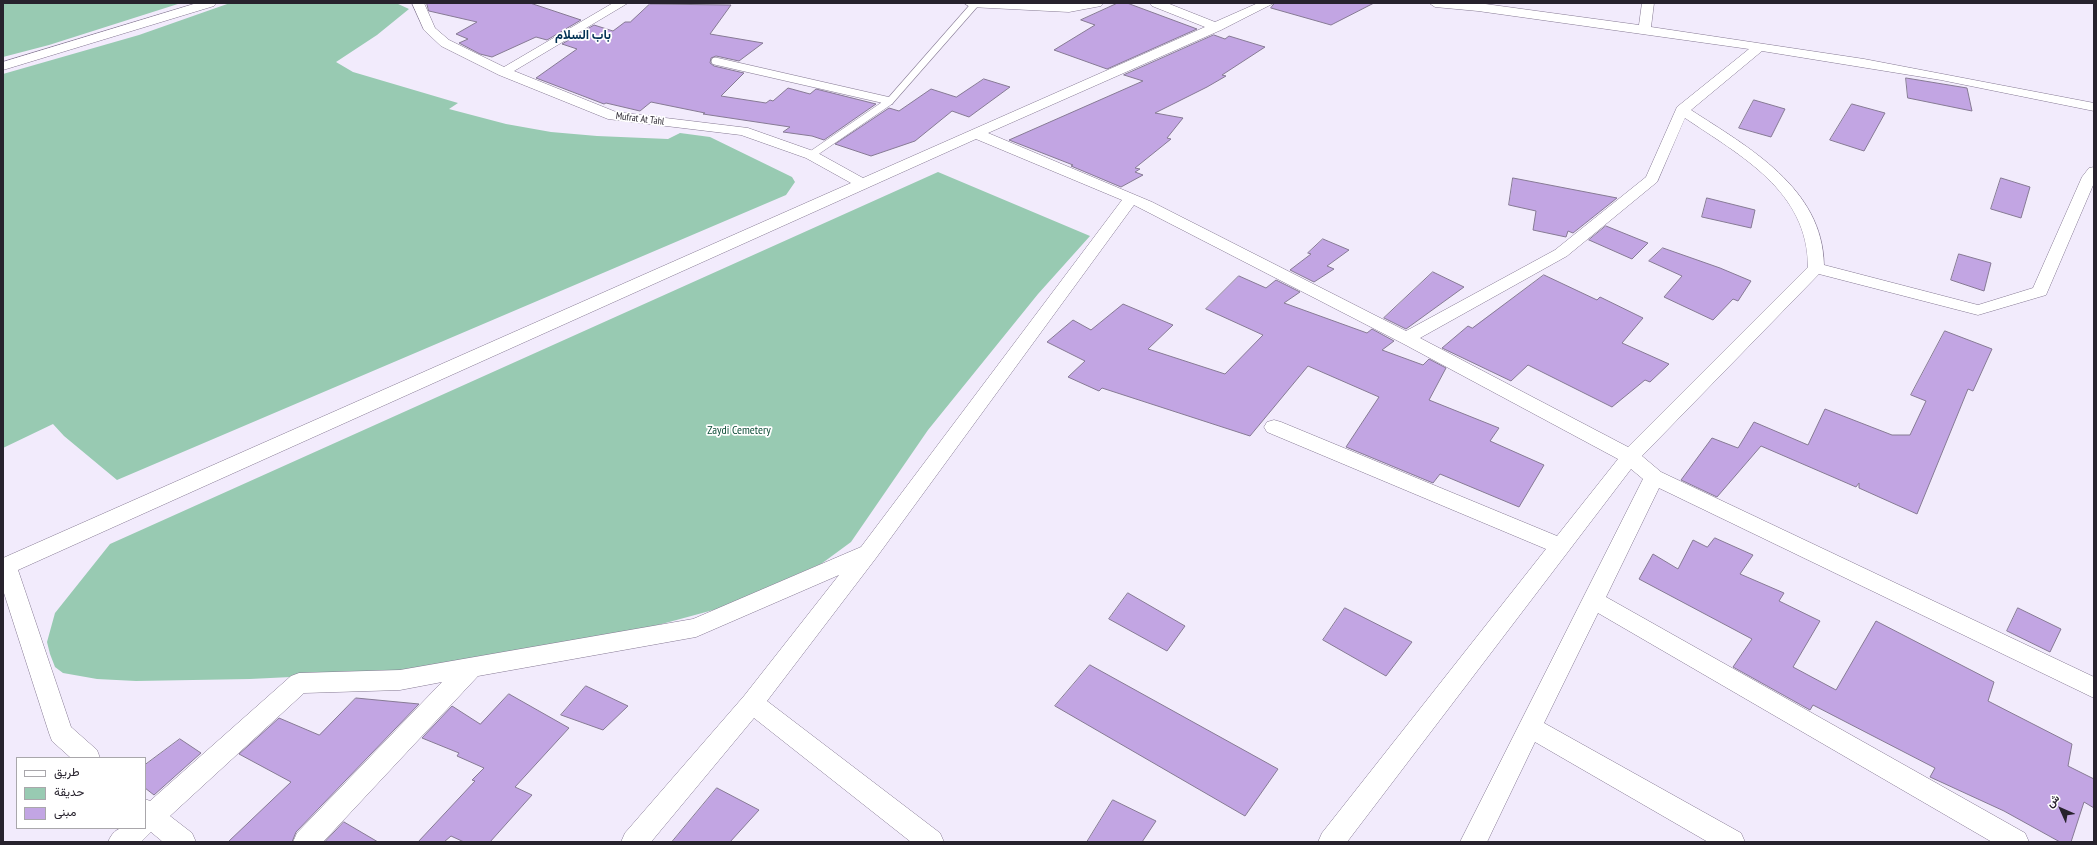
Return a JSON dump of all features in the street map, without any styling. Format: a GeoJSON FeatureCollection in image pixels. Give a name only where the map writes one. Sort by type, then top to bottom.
{"type":"FeatureCollection","features":[{"type":"Feature","properties":{"kind":"street"},"geometry":{"type":"LineString","coordinates":[[3,66],[210,3]]}},
{"type":"Feature","properties":{"kind":"street","name":"Mufrat At Tahl"},"geometry":{"type":"LineString","coordinates":[[418,3],[430,30],[445,42],[504,72],[614,116],[743,131],[811,155],[863,184]]}},
{"type":"Feature","properties":{"kind":"street"},"geometry":{"type":"LineString","coordinates":[[504,72],[622,3]]}},
{"type":"Feature","properties":{"kind":"street"},"geometry":{"type":"LineString","coordinates":[[970,3],[1069,8],[1097,3]]}},
{"type":"Feature","properties":{"kind":"street"},"geometry":{"type":"LineString","coordinates":[[1156,3],[1217,27]]}},
{"type":"Feature","properties":{"kind":"street"},"geometry":{"type":"LineString","coordinates":[[87,757],[61,733],[4,567],[1268,3]]}},
{"type":"Feature","properties":{"kind":"street"},"geometry":{"type":"LineString","coordinates":[[1435,3],[1478,7],[1759,46],[1930,74],[2094,107]]}},
{"type":"Feature","properties":{"kind":"street"},"geometry":{"type":"LineString","coordinates":[[1645,30],[1648,3]]}},
{"type":"Feature","properties":{"kind":"street"},"geometry":{"type":"LineString","coordinates":[[1406,338],[1562,253],[1646,184],[1652,179],[1682,110],[1759,46]]}},
{"type":"Feature","properties":{"kind":"street"},"geometry":{"type":"LineString","coordinates":[[1330,842],[1559,546],[1630,457],[1816,268],[1815,244],[1812,230],[1799,207],[1782,184],[1754,161],[1682,110]]}},
{"type":"Feature","properties":{"kind":"street"},"geometry":{"type":"LineString","coordinates":[[977,134],[1131,198],[1406,338],[1630,457],[1654,477],[2094,688]]}},
{"type":"Feature","properties":{"kind":"street"},"geometry":{"type":"LineString","coordinates":[[1816,268],[1978,310],[2040,291],[2089,177],[2094,171]]}},
{"type":"Feature","properties":{"kind":"street"},"geometry":{"type":"LineString","coordinates":[[634,842],[752,704],[870,552],[1131,198]]}},
{"type":"Feature","properties":{"kind":"street"},"geometry":{"type":"LineString","coordinates":[[1274,427],[1559,546]]}},
{"type":"Feature","properties":{"kind":"street"},"geometry":{"type":"LineString","coordinates":[[1473,842],[1654,477]]}},
{"type":"Feature","properties":{"kind":"street"},"geometry":{"type":"LineString","coordinates":[[146,819],[299,683],[400,680],[696,628],[870,552]]}},
{"type":"Feature","properties":{"kind":"street"},"geometry":{"type":"LineString","coordinates":[[1593,600],[2016,842]]}},
{"type":"Feature","properties":{"kind":"street"},"geometry":{"type":"LineString","coordinates":[[306,842],[472,667]]}},
{"type":"Feature","properties":{"kind":"street"},"geometry":{"type":"LineString","coordinates":[[752,704],[931,842]]}},
{"type":"Feature","properties":{"kind":"street"},"geometry":{"type":"LineString","coordinates":[[1530,727],[1732,842]]}},
{"type":"Feature","properties":{"kind":"street"},"geometry":{"type":"LineString","coordinates":[[146,821],[183,842]]}},
{"type":"Feature","properties":{"kind":"street"},"geometry":{"type":"LineString","coordinates":[[121,842],[135,829]]}},
{"type":"Feature","properties":{"kind":"lane"},"geometry":{"type":"LineString","coordinates":[[811,155],[890,101],[976,3]]}},
{"type":"Feature","properties":{"kind":"lane"},"geometry":{"type":"LineString","coordinates":[[714,62],[890,101]]}},
{"type":"Feature","properties":{"kind":"green space"},"geometry":{"type":"Polygon","coordinates":[[[3,3],[181,3],[49,45],[3,57],[3,3]]]}},
{"type":"Feature","properties":{"kind":"green space"},"geometry":{"type":"Polygon","coordinates":[[[230,3],[396,3],[409,9],[377,35],[336,62],[353,72],[458,103],[449,109],[506,124],[551,132],[597,136],[668,139],[680,133],[710,137],[792,177],[795,182],[786,195],[117,480],[64,436],[53,424],[3,448],[3,74],[139,35],[230,3]]]}},
{"type":"Feature","properties":{"kind":"green space","name":"Zaydi Cemetery"},"geometry":{"type":"Polygon","coordinates":[[[938,172],[1090,236],[1038,294],[928,430],[851,542],[821,564],[717,609],[636,631],[413,671],[250,679],[136,681],[97,679],[63,673],[55,667],[47,642],[55,613],[110,544],[938,172]]]}},
{"type":"Feature","properties":{"kind":"building"},"geometry":{"type":"Polygon","coordinates":[[[427,3],[530,3],[581,20],[547,40],[536,37],[492,57],[480,54],[459,43],[468,39],[456,34],[477,22],[429,11],[427,3]]]}},
{"type":"Feature","properties":{"kind":"building"},"geometry":{"type":"Polygon","coordinates":[[[1118,3],[1127,3],[1197,29],[1107,69],[1054,50],[1095,25],[1081,20],[1118,3]]]}},
{"type":"Feature","properties":{"kind":"building"},"geometry":{"type":"Polygon","coordinates":[[[1275,3],[1374,3],[1331,25],[1271,8],[1275,3]]]}},
{"type":"Feature","properties":{"kind":"building"},"geometry":{"type":"Polygon","coordinates":[[[650,4],[731,5],[710,34],[763,43],[739,61],[716,56],[711,58],[710,63],[714,66],[744,73],[721,96],[766,103],[770,100],[773,101],[788,88],[810,94],[816,89],[876,104],[824,140],[812,136],[783,132],[790,127],[703,114],[705,113],[651,102],[640,111],[606,103],[604,104],[536,78],[577,49],[562,44],[594,25],[613,31],[625,22],[630,22],[650,4]]]}},
{"type":"Feature","properties":{"kind":"building"},"geometry":{"type":"Polygon","coordinates":[[[1214,35],[1225,39],[1229,36],[1265,47],[1222,75],[1226,76],[1155,113],[1183,118],[1167,138],[1171,139],[1135,168],[1140,169],[1135,172],[1143,175],[1121,187],[1071,166],[1073,165],[1009,140],[1143,81],[1124,75],[1214,35]]]}},
{"type":"Feature","properties":{"kind":"building"},"geometry":{"type":"Polygon","coordinates":[[[1906,78],[1967,88],[1972,111],[1908,98],[1906,78]]]}},
{"type":"Feature","properties":{"kind":"building"},"geometry":{"type":"Polygon","coordinates":[[[984,79],[1010,87],[969,117],[952,111],[915,141],[871,156],[835,144],[889,108],[899,111],[931,89],[956,97],[984,79]]]}},
{"type":"Feature","properties":{"kind":"building"},"geometry":{"type":"Polygon","coordinates":[[[1754,100],[1785,109],[1771,137],[1739,128],[1754,100]]]}},
{"type":"Feature","properties":{"kind":"building"},"geometry":{"type":"Polygon","coordinates":[[[1852,104],[1885,113],[1864,151],[1830,140],[1852,104]]]}},
{"type":"Feature","properties":{"kind":"building"},"geometry":{"type":"Polygon","coordinates":[[[1513,178],[1617,198],[1573,233],[1568,231],[1566,237],[1533,230],[1536,211],[1509,205],[1513,178]]]}},
{"type":"Feature","properties":{"kind":"building"},"geometry":{"type":"Polygon","coordinates":[[[2001,178],[2030,187],[2021,218],[1991,209],[2001,178]]]}},
{"type":"Feature","properties":{"kind":"building"},"geometry":{"type":"Polygon","coordinates":[[[1707,198],[1755,210],[1751,228],[1702,217],[1707,198]]]}},
{"type":"Feature","properties":{"kind":"building"},"geometry":{"type":"Polygon","coordinates":[[[1606,226],[1648,243],[1632,259],[1589,240],[1606,226]]]}},
{"type":"Feature","properties":{"kind":"building"},"geometry":{"type":"Polygon","coordinates":[[[1323,239],[1349,250],[1327,266],[1334,269],[1314,282],[1290,270],[1311,254],[1308,253],[1323,239]]]}},
{"type":"Feature","properties":{"kind":"building"},"geometry":{"type":"Polygon","coordinates":[[[1663,248],[1720,268],[1751,281],[1738,301],[1733,299],[1713,320],[1664,297],[1682,276],[1649,261],[1663,248]]]}},
{"type":"Feature","properties":{"kind":"building"},"geometry":{"type":"Polygon","coordinates":[[[1959,254],[1991,263],[1984,291],[1951,280],[1959,254]]]}},
{"type":"Feature","properties":{"kind":"building"},"geometry":{"type":"Polygon","coordinates":[[[1433,272],[1464,287],[1406,329],[1384,318],[1433,272]]]}},
{"type":"Feature","properties":{"kind":"building"},"geometry":{"type":"Polygon","coordinates":[[[1544,275],[1597,300],[1600,297],[1643,318],[1622,343],[1669,364],[1650,382],[1645,380],[1612,407],[1528,365],[1511,381],[1442,348],[1468,326],[1472,328],[1544,275]]]}},
{"type":"Feature","properties":{"kind":"building"},"geometry":{"type":"Polygon","coordinates":[[[1239,276],[1266,288],[1276,280],[1300,292],[1284,303],[1367,333],[1372,329],[1394,341],[1382,350],[1423,365],[1429,359],[1446,368],[1429,400],[1499,428],[1490,441],[1544,465],[1519,507],[1440,474],[1433,483],[1346,447],[1379,397],[1308,366],[1250,436],[1102,388],[1099,391],[1068,377],[1085,361],[1047,342],[1073,320],[1091,330],[1123,304],[1173,325],[1148,349],[1225,374],[1263,335],[1206,309],[1239,276]]]}},
{"type":"Feature","properties":{"kind":"building"},"geometry":{"type":"Polygon","coordinates":[[[1945,331],[1992,349],[1973,391],[1968,389],[1917,514],[1859,488],[1859,483],[1856,487],[1761,446],[1717,497],[1681,480],[1712,438],[1738,448],[1754,422],[1808,445],[1825,409],[1892,435],[1910,435],[1926,401],[1911,395],[1945,331]]]}},
{"type":"Feature","properties":{"kind":"building"},"geometry":{"type":"Polygon","coordinates":[[[1715,538],[1753,555],[1740,574],[1784,593],[1779,601],[1820,621],[1793,667],[1836,690],[1876,621],[1994,682],[1988,701],[2072,744],[2068,766],[2094,779],[2094,808],[2084,802],[2071,842],[2060,842],[2004,811],[1930,777],[1935,768],[1813,705],[1810,710],[1733,667],[1752,639],[1639,579],[1653,554],[1678,569],[1693,540],[1707,547],[1715,538]]]}},
{"type":"Feature","properties":{"kind":"building"},"geometry":{"type":"Polygon","coordinates":[[[1128,593],[1185,626],[1167,651],[1109,619],[1128,593]]]}},
{"type":"Feature","properties":{"kind":"building"},"geometry":{"type":"Polygon","coordinates":[[[1345,608],[1412,642],[1386,676],[1323,640],[1345,608]]]}},
{"type":"Feature","properties":{"kind":"building"},"geometry":{"type":"Polygon","coordinates":[[[2018,608],[2061,629],[2050,652],[2007,631],[2018,608]]]}},
{"type":"Feature","properties":{"kind":"building"},"geometry":{"type":"Polygon","coordinates":[[[1090,665],[1278,769],[1245,816],[1055,706],[1090,665]]]}},
{"type":"Feature","properties":{"kind":"building"},"geometry":{"type":"Polygon","coordinates":[[[586,686],[628,706],[603,730],[561,715],[586,686]]]}},
{"type":"Feature","properties":{"kind":"building"},"geometry":{"type":"Polygon","coordinates":[[[509,694],[569,728],[515,787],[532,795],[490,842],[464,842],[451,836],[444,842],[418,842],[475,781],[472,780],[484,768],[457,756],[459,753],[422,738],[452,706],[480,724],[509,694]]]}},
{"type":"Feature","properties":{"kind":"building"},"geometry":{"type":"Polygon","coordinates":[[[356,698],[419,704],[296,832],[292,842],[228,842],[291,782],[239,754],[279,718],[319,735],[356,698]]]}},
{"type":"Feature","properties":{"kind":"building"},"geometry":{"type":"Polygon","coordinates":[[[180,739],[201,753],[154,795],[146,789],[146,764],[180,739]]]}},
{"type":"Feature","properties":{"kind":"building"},"geometry":{"type":"Polygon","coordinates":[[[717,788],[759,810],[730,842],[672,842],[717,788]]]}},
{"type":"Feature","properties":{"kind":"building"},"geometry":{"type":"Polygon","coordinates":[[[1113,800],[1156,821],[1142,842],[1087,842],[1113,800]]]}},
{"type":"Feature","properties":{"kind":"building"},"geometry":{"type":"Polygon","coordinates":[[[344,822],[378,842],[325,842],[344,822]]]}},
{"type":"Feature","properties":{"kind":"district","name":"باب السلام"},"geometry":{"type":"Point","coordinates":[583,35]}}]}
